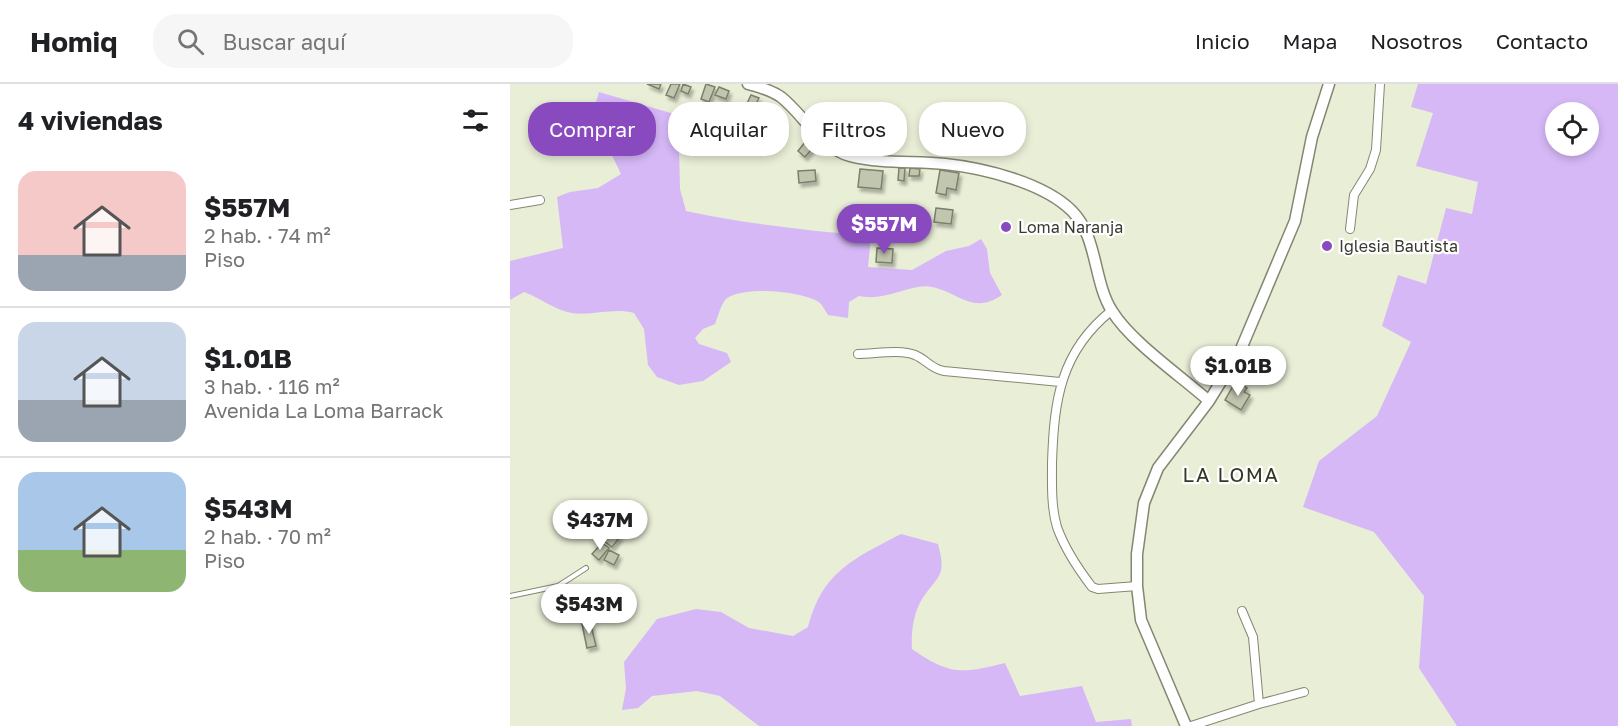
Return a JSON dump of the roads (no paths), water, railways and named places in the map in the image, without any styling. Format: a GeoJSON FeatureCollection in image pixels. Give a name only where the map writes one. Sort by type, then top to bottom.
{"type":"FeatureCollection","features":[{"type":"Feature","properties":{"kind":"main road"},"geometry":{"type":"LineString","coordinates":[[748,84],[766,89],[783,99],[822,138],[846,155],[878,161],[958,166],[1024,182],[1045,191],[1070,209],[1082,225],[1112,311],[1130,333],[1209,401]]}},
{"type":"Feature","properties":{"kind":"main road"},"geometry":{"type":"LineString","coordinates":[[1186,726],[1147,639],[1137,586],[1140,528],[1150,483],[1158,468],[1209,401],[1241,349],[1294,221],[1312,137],[1329,84]]}},
{"type":"Feature","properties":{"kind":"street"},"geometry":{"type":"LineString","coordinates":[[1350,229],[1353,195],[1370,169],[1376,150],[1380,84]]}},
{"type":"Feature","properties":{"kind":"street"},"geometry":{"type":"LineString","coordinates":[[510,205],[540,200]]}},
{"type":"Feature","properties":{"kind":"street"},"geometry":{"type":"LineString","coordinates":[[1112,311],[1082,341],[1060,382],[1053,428],[1052,472],[1057,526],[1092,587],[1098,589],[1137,586]]}},
{"type":"Feature","properties":{"kind":"street"},"geometry":{"type":"LineString","coordinates":[[858,354],[906,353],[915,355],[934,369],[944,371],[1060,382]]}},
{"type":"Feature","properties":{"kind":"street"},"geometry":{"type":"LineString","coordinates":[[1242,611],[1253,637],[1259,704]]}},
{"type":"Feature","properties":{"kind":"street"},"geometry":{"type":"LineString","coordinates":[[1191,726],[1304,692]]}},
{"type":"Feature","properties":{"kind":"lane"},"geometry":{"type":"LineString","coordinates":[[510,596],[558,585],[586,568]]}},
{"type":"Feature","properties":{"kind":"place","name":"Loma Naranja"},"geometry":{"type":"Point","coordinates":[1006,227]}},
{"type":"Feature","properties":{"kind":"place","name":"Iglesia Bautista"},"geometry":{"type":"Point","coordinates":[1327,246]}},
{"type":"Feature","properties":{"kind":"district","name":"LA LOMA"},"geometry":{"type":"Point","coordinates":[1231,475]}}]}
